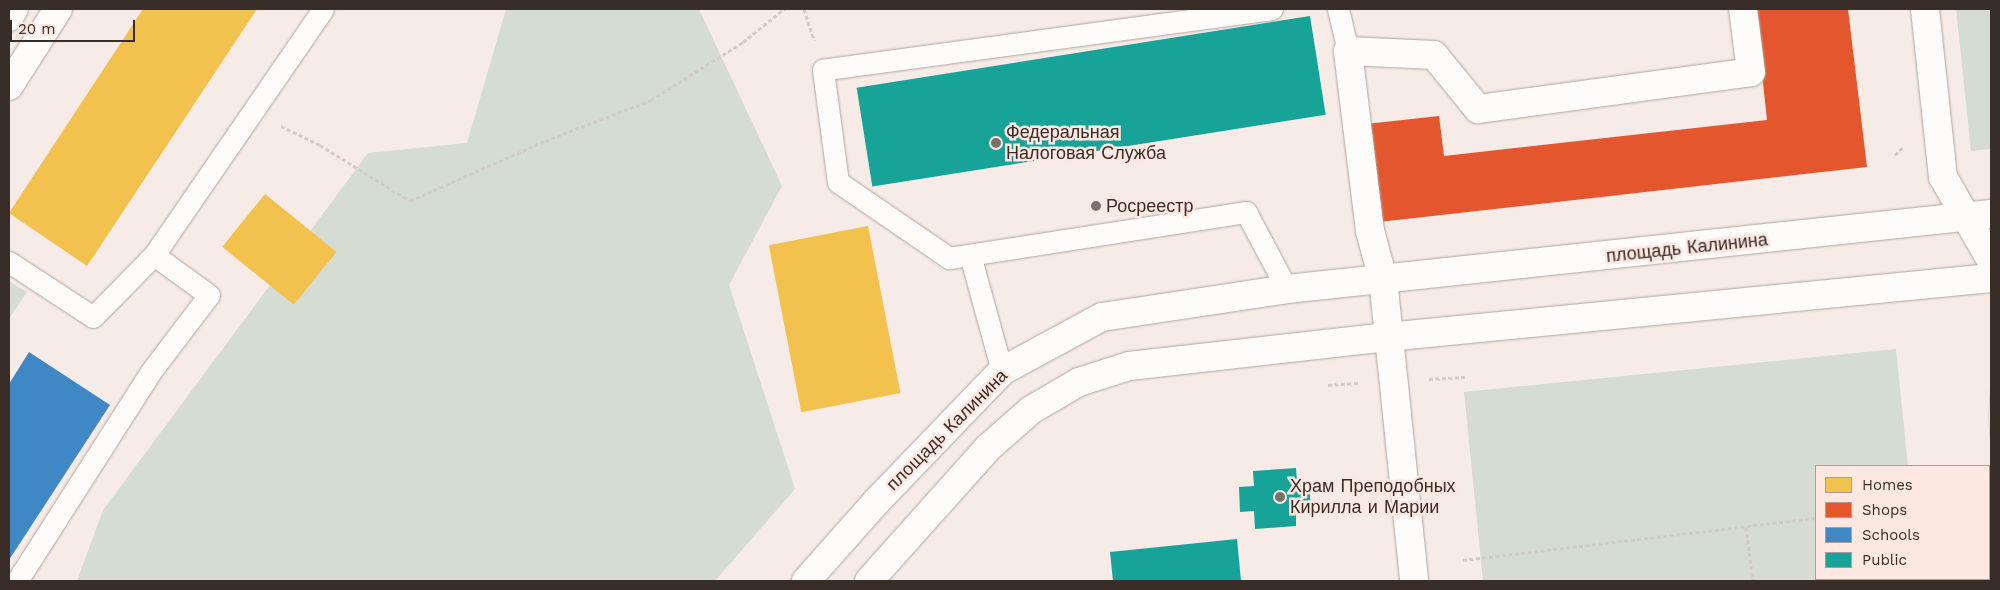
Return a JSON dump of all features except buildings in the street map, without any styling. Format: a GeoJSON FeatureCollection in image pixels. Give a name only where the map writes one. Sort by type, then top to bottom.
{"type":"FeatureCollection","features":[{"type":"Feature","properties":{"kind":"main road"},"geometry":{"type":"LineString","coordinates":[[9,17],[14,9]]}},
{"type":"Feature","properties":{"kind":"main road"},"geometry":{"type":"LineString","coordinates":[[9,86],[58,9]]}},
{"type":"Feature","properties":{"kind":"main road"},"geometry":{"type":"LineString","coordinates":[[1414,581],[1387,337],[1383,279],[1370,231],[1348,51],[1434,55],[1478,109],[1751,72],[1744,9]]}},
{"type":"Feature","properties":{"kind":"main road"},"geometry":{"type":"LineString","coordinates":[[1925,9],[1943,177],[1978,216],[1991,260]]}},
{"type":"Feature","properties":{"kind":"main road","name":"площадь Калинина"},"geometry":{"type":"LineString","coordinates":[[806,581],[876,502],[1002,372],[1102,317],[1287,289],[1978,216]]}},
{"type":"Feature","properties":{"kind":"main road"},"geometry":{"type":"LineString","coordinates":[[869,581],[989,447],[1031,410],[1079,382],[1129,366],[1387,337],[1991,278]]}},
{"type":"Feature","properties":{"kind":"lane"},"geometry":{"type":"LineString","coordinates":[[9,262],[93,317],[154,255],[323,9]]}},
{"type":"Feature","properties":{"kind":"lane"},"geometry":{"type":"LineString","coordinates":[[1272,9],[823,70],[838,182],[949,258],[1246,212],[1287,289]]}},
{"type":"Feature","properties":{"kind":"lane"},"geometry":{"type":"LineString","coordinates":[[1338,9],[1348,51]]}},
{"type":"Feature","properties":{"kind":"lane"},"geometry":{"type":"LineString","coordinates":[[17,581],[152,370],[209,294],[154,255]]}},
{"type":"Feature","properties":{"kind":"lane"},"geometry":{"type":"LineString","coordinates":[[970,255],[1002,372]]}},
{"type":"Feature","properties":{"kind":"path"},"geometry":{"type":"LineString","coordinates":[[253,112],[320,145],[410,201],[546,141],[651,100],[743,42],[784,9]]}},
{"type":"Feature","properties":{"kind":"path"},"geometry":{"type":"LineString","coordinates":[[1463,560],[1815,518]]}},
{"type":"Feature","properties":{"kind":"path"},"geometry":{"type":"LineString","coordinates":[[1746,527],[1753,581]]}},
{"type":"Feature","properties":{"kind":"shaded area"},"geometry":{"type":"Polygon","coordinates":[[[506,9],[699,9],[782,186],[729,285],[795,489],[715,581],[77,581],[103,510],[368,153],[467,143],[506,9]]]}},
{"type":"Feature","properties":{"kind":"shaded area"},"geometry":{"type":"Polygon","coordinates":[[[1956,9],[1991,9],[1991,149],[1971,151],[1956,9]]]}},
{"type":"Feature","properties":{"kind":"shaded area"},"geometry":{"type":"Polygon","coordinates":[[[9,281],[27,292],[9,319],[9,281]]]}},
{"type":"Feature","properties":{"kind":"shaded area"},"geometry":{"type":"Polygon","coordinates":[[[1896,349],[1908,465],[1815,465],[1815,580],[1919,581],[1483,581],[1464,392],[1896,349]]]}},
{"type":"Feature","properties":{"kind":"tram line"},"geometry":{"type":"LineString","coordinates":[[1991,372],[1988,416],[1991,457]]}},
{"type":"Feature","properties":{"kind":"place","name":"Федеральная Налоговая Служба"},"geometry":{"type":"Point","coordinates":[996,143]}},
{"type":"Feature","properties":{"kind":"place","name":"Росреестр"},"geometry":{"type":"Point","coordinates":[1096,206]}},
{"type":"Feature","properties":{"kind":"place","name":"Храм Преподобных Кирилла и Марии"},"geometry":{"type":"Point","coordinates":[1280,497]}}]}
